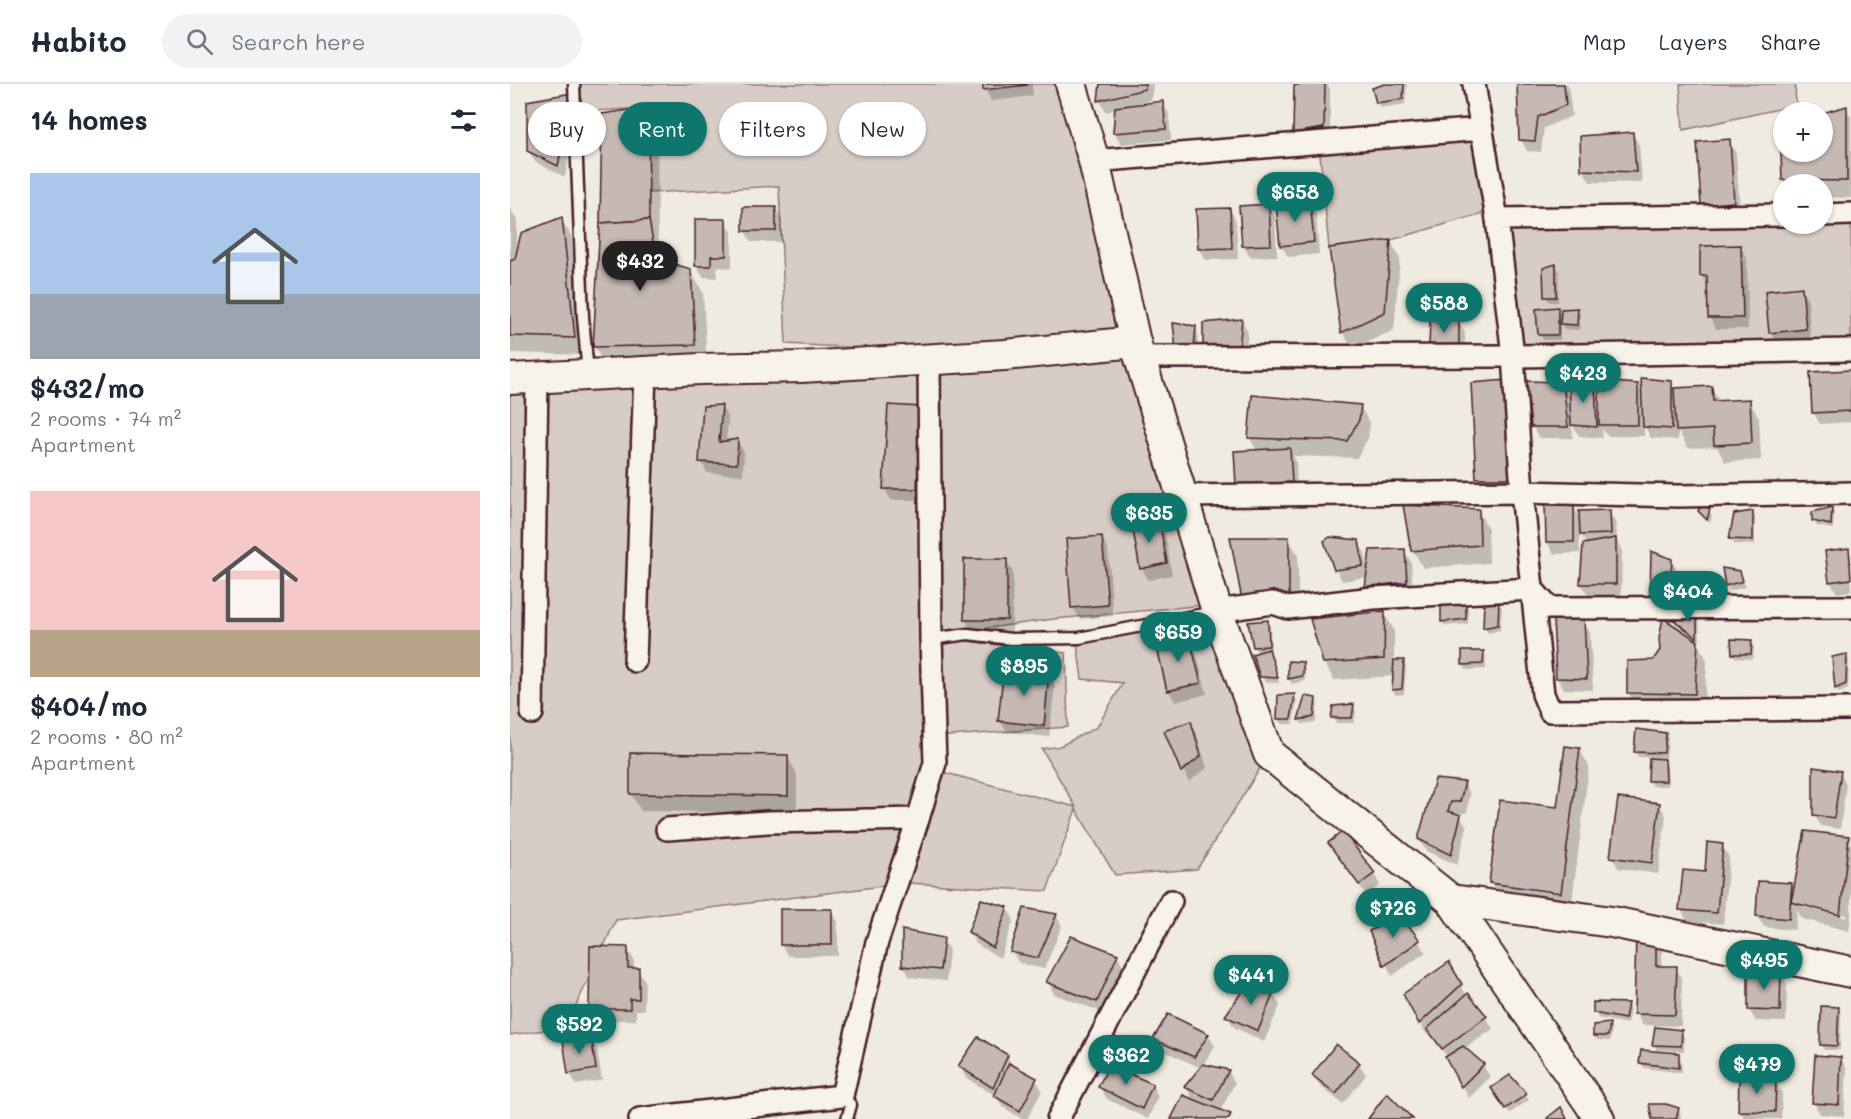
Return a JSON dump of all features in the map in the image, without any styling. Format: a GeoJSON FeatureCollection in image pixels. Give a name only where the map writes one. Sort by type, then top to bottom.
{"type":"FeatureCollection","features":[{"type":"Feature","properties":{"kind":"street"},"geometry":{"type":"LineString","coordinates":[[1071,84],[1094,161],[1138,350],[1217,611],[1269,754],[1451,900],[1592,1105],[1599,1119]]}},
{"type":"Feature","properties":{"kind":"street"},"geometry":{"type":"LineString","coordinates":[[1474,84],[1497,219],[1513,356],[1522,492],[1543,694],[1550,711],[1851,709]]}},
{"type":"Feature","properties":{"kind":"street"},"geometry":{"type":"LineString","coordinates":[[1094,161],[1482,129]]}},
{"type":"Feature","properties":{"kind":"street"},"geometry":{"type":"LineString","coordinates":[[1833,215],[1851,214]]}},
{"type":"Feature","properties":{"kind":"street"},"geometry":{"type":"LineString","coordinates":[[1497,219],[1773,215]]}},
{"type":"Feature","properties":{"kind":"street"},"geometry":{"type":"LineString","coordinates":[[532,713],[524,378],[1138,350],[1513,356],[1851,350]]}},
{"type":"Feature","properties":{"kind":"street"},"geometry":{"type":"LineString","coordinates":[[640,1119],[842,1096],[877,942],[935,763],[931,639],[928,360]]}},
{"type":"Feature","properties":{"kind":"street"},"geometry":{"type":"LineString","coordinates":[[635,661],[645,372]]}},
{"type":"Feature","properties":{"kind":"street"},"geometry":{"type":"LineString","coordinates":[[1183,496],[1522,492],[1678,496],[1851,493]]}},
{"type":"Feature","properties":{"kind":"street"},"geometry":{"type":"LineString","coordinates":[[1217,611],[1273,603],[1288,608],[1373,598],[1532,589]]}},
{"type":"Feature","properties":{"kind":"street"},"geometry":{"type":"LineString","coordinates":[[1532,589],[1549,608],[1851,607]]}},
{"type":"Feature","properties":{"kind":"street"},"geometry":{"type":"LineString","coordinates":[[667,829],[768,822],[918,819]]}},
{"type":"Feature","properties":{"kind":"street"},"geometry":{"type":"LineString","coordinates":[[1451,900],[1612,922],[1851,972]]}},
{"type":"Feature","properties":{"kind":"street"},"geometry":{"type":"LineString","coordinates":[[1064,1117],[1171,901]]}},
{"type":"Feature","properties":{"kind":"lane"},"geometry":{"type":"LineString","coordinates":[[574,84],[583,317],[588,375]]}},
{"type":"Feature","properties":{"kind":"lane"},"geometry":{"type":"LineString","coordinates":[[931,639],[968,634],[1011,639],[1079,638],[1150,626],[1217,611]]}},
{"type":"Feature","properties":{"kind":"lane"},"geometry":{"type":"LineString","coordinates":[[842,1096],[851,1105],[847,1119]]}},
{"type":"Feature","properties":{"kind":"shaded area"},"geometry":{"type":"Polygon","coordinates":[[[572,84],[1071,84],[1205,605],[1054,619],[931,636],[925,776],[890,885],[616,920],[566,1027],[510,1035],[510,383],[997,355],[786,344],[779,186],[648,193],[648,156],[707,156],[707,102],[618,102],[618,110],[606,110],[606,102],[573,102],[572,84]]]}},
{"type":"Feature","properties":{"kind":"shaded area"},"geometry":{"type":"Polygon","coordinates":[[[1680,84],[1795,84],[1796,102],[1773,102],[1773,110],[1683,130],[1680,84]]]}},
{"type":"Feature","properties":{"kind":"shaded area"},"geometry":{"type":"Polygon","coordinates":[[[1482,129],[1495,209],[1773,223],[1773,234],[1833,234],[1833,219],[1851,212],[1851,350],[1513,356],[1495,210],[1391,240],[1329,248],[1319,144],[1482,129]]]}},
{"type":"Feature","properties":{"kind":"shaded area"},"geometry":{"type":"Polygon","coordinates":[[[1213,620],[1269,754],[1197,869],[1115,875],[1076,809],[1047,891],[908,883],[938,771],[1076,807],[1042,749],[1060,746],[1097,727],[1123,683],[1082,679],[1077,642],[1213,620]]]}},
{"type":"Feature","properties":{"kind":"shaded area"},"geometry":{"type":"Polygon","coordinates":[[[965,641],[1066,653],[1068,727],[938,737],[935,642],[965,641]]]}},
{"type":"Feature","properties":{"kind":"building"},"geometry":{"type":"Polygon","coordinates":[[[983,84],[1027,84],[1027,85],[983,90],[983,84]]]}},
{"type":"Feature","properties":{"kind":"building"},"geometry":{"type":"Polygon","coordinates":[[[1100,84],[1146,84],[1145,89],[1098,101],[1100,84]]]}},
{"type":"Feature","properties":{"kind":"building"},"geometry":{"type":"Polygon","coordinates":[[[1325,84],[1324,128],[1293,133],[1294,86],[1325,84]]]}},
{"type":"Feature","properties":{"kind":"building"},"geometry":{"type":"Polygon","coordinates":[[[1385,84],[1404,84],[1403,99],[1376,103],[1372,88],[1385,84]]]}},
{"type":"Feature","properties":{"kind":"building"},"geometry":{"type":"Polygon","coordinates":[[[1517,84],[1564,84],[1566,105],[1538,117],[1535,141],[1519,140],[1517,84]]]}},
{"type":"Feature","properties":{"kind":"building"},"geometry":{"type":"Polygon","coordinates":[[[572,93],[570,102],[528,102],[528,151],[527,151],[527,101],[572,93]]]}},
{"type":"Feature","properties":{"kind":"building"},"geometry":{"type":"Polygon","coordinates":[[[1163,101],[1166,129],[1113,133],[1115,107],[1163,101]]]}},
{"type":"Feature","properties":{"kind":"building"},"geometry":{"type":"Polygon","coordinates":[[[1847,106],[1847,181],[1833,181],[1833,174],[1782,174],[1781,162],[1833,162],[1833,110],[1847,106]]]}},
{"type":"Feature","properties":{"kind":"building"},"geometry":{"type":"Polygon","coordinates":[[[618,112],[618,156],[648,156],[649,220],[600,223],[601,156],[606,156],[606,113],[618,112]]]}},
{"type":"Feature","properties":{"kind":"building"},"geometry":{"type":"Polygon","coordinates":[[[1633,132],[1636,172],[1581,170],[1580,136],[1633,132]]]}},
{"type":"Feature","properties":{"kind":"building"},"geometry":{"type":"Polygon","coordinates":[[[1730,139],[1734,202],[1701,205],[1697,142],[1730,139]]]}},
{"type":"Feature","properties":{"kind":"building"},"geometry":{"type":"Polygon","coordinates":[[[537,156],[560,156],[558,166],[537,156]]]}},
{"type":"Feature","properties":{"kind":"building"},"geometry":{"type":"Polygon","coordinates":[[[1310,200],[1314,242],[1280,246],[1276,204],[1310,200]]]}},
{"type":"Feature","properties":{"kind":"building"},"geometry":{"type":"Polygon","coordinates":[[[1269,204],[1271,245],[1242,246],[1239,206],[1269,204]]]}},
{"type":"Feature","properties":{"kind":"building"},"geometry":{"type":"Polygon","coordinates":[[[743,207],[776,207],[776,231],[743,231],[743,207]]]}},
{"type":"Feature","properties":{"kind":"building"},"geometry":{"type":"Polygon","coordinates":[[[1230,208],[1232,248],[1198,249],[1196,209],[1230,208]]]}},
{"type":"Feature","properties":{"kind":"building"},"geometry":{"type":"Polygon","coordinates":[[[562,217],[575,338],[510,336],[510,261],[515,259],[521,233],[562,217]]]}},
{"type":"Feature","properties":{"kind":"building"},"geometry":{"type":"Polygon","coordinates":[[[695,219],[726,219],[726,256],[711,256],[711,266],[695,266],[695,219]]]}},
{"type":"Feature","properties":{"kind":"building"},"geometry":{"type":"Polygon","coordinates":[[[649,220],[656,259],[691,269],[695,345],[593,347],[600,223],[649,220]]]}},
{"type":"Feature","properties":{"kind":"building"},"geometry":{"type":"Polygon","coordinates":[[[1391,240],[1385,312],[1341,333],[1329,248],[1391,240]]]}},
{"type":"Feature","properties":{"kind":"building"},"geometry":{"type":"Polygon","coordinates":[[[1741,245],[1743,318],[1708,318],[1707,276],[1700,276],[1700,246],[1741,245]]]}},
{"type":"Feature","properties":{"kind":"building"},"geometry":{"type":"Polygon","coordinates":[[[1556,264],[1556,297],[1544,297],[1543,268],[1556,264]]]}},
{"type":"Feature","properties":{"kind":"building"},"geometry":{"type":"Polygon","coordinates":[[[1802,287],[1806,329],[1769,333],[1765,291],[1802,287]]]}},
{"type":"Feature","properties":{"kind":"building"},"geometry":{"type":"Polygon","coordinates":[[[1558,307],[1558,335],[1538,335],[1536,309],[1558,307]]]}},
{"type":"Feature","properties":{"kind":"building"},"geometry":{"type":"Polygon","coordinates":[[[1578,308],[1577,325],[1560,324],[1561,309],[1578,308]]]}},
{"type":"Feature","properties":{"kind":"building"},"geometry":{"type":"Polygon","coordinates":[[[1242,319],[1239,349],[1203,349],[1203,323],[1242,319]]]}},
{"type":"Feature","properties":{"kind":"building"},"geometry":{"type":"Polygon","coordinates":[[[1459,320],[1459,347],[1429,346],[1430,321],[1459,320]]]}},
{"type":"Feature","properties":{"kind":"building"},"geometry":{"type":"Polygon","coordinates":[[[1173,323],[1196,326],[1194,348],[1176,349],[1173,323]]]}},
{"type":"Feature","properties":{"kind":"building"},"geometry":{"type":"Polygon","coordinates":[[[1851,370],[1851,411],[1812,413],[1810,372],[1851,370]]]}},
{"type":"Feature","properties":{"kind":"building"},"geometry":{"type":"Polygon","coordinates":[[[1641,378],[1672,381],[1672,429],[1643,427],[1641,378]]]}},
{"type":"Feature","properties":{"kind":"building"},"geometry":{"type":"Polygon","coordinates":[[[1507,380],[1511,478],[1476,478],[1471,383],[1507,380]]]}},
{"type":"Feature","properties":{"kind":"building"},"geometry":{"type":"Polygon","coordinates":[[[1526,381],[1563,382],[1568,427],[1531,427],[1526,381]]]}},
{"type":"Feature","properties":{"kind":"building"},"geometry":{"type":"Polygon","coordinates":[[[1599,381],[1638,384],[1638,425],[1599,425],[1599,381]]]}},
{"type":"Feature","properties":{"kind":"building"},"geometry":{"type":"Polygon","coordinates":[[[1569,383],[1595,383],[1597,427],[1571,425],[1569,383]]]}},
{"type":"Feature","properties":{"kind":"building"},"geometry":{"type":"Polygon","coordinates":[[[1712,386],[1713,401],[1750,399],[1752,443],[1714,445],[1713,429],[1676,431],[1674,388],[1712,386]]]}},
{"type":"Feature","properties":{"kind":"building"},"geometry":{"type":"Polygon","coordinates":[[[1252,395],[1361,405],[1359,420],[1347,441],[1248,438],[1252,395]]]}},
{"type":"Feature","properties":{"kind":"building"},"geometry":{"type":"Polygon","coordinates":[[[722,405],[719,442],[738,439],[737,464],[699,462],[703,406],[722,405]]]}},
{"type":"Feature","properties":{"kind":"building"},"geometry":{"type":"Polygon","coordinates":[[[888,405],[921,407],[917,489],[883,489],[888,405]]]}},
{"type":"Feature","properties":{"kind":"building"},"geometry":{"type":"Polygon","coordinates":[[[1290,448],[1292,482],[1236,485],[1234,451],[1290,448]]]}},
{"type":"Feature","properties":{"kind":"building"},"geometry":{"type":"Polygon","coordinates":[[[1545,504],[1574,504],[1574,542],[1546,542],[1545,504]]]}},
{"type":"Feature","properties":{"kind":"building"},"geometry":{"type":"Polygon","coordinates":[[[1403,505],[1479,509],[1480,545],[1411,551],[1403,505]]]}},
{"type":"Feature","properties":{"kind":"building"},"geometry":{"type":"Polygon","coordinates":[[[1702,505],[1710,509],[1707,520],[1698,511],[1702,505]]]}},
{"type":"Feature","properties":{"kind":"building"},"geometry":{"type":"Polygon","coordinates":[[[1832,507],[1831,525],[1812,521],[1812,512],[1832,507]]]}},
{"type":"Feature","properties":{"kind":"building"},"geometry":{"type":"Polygon","coordinates":[[[1610,510],[1611,534],[1580,535],[1579,511],[1610,510]]]}},
{"type":"Feature","properties":{"kind":"building"},"geometry":{"type":"Polygon","coordinates":[[[1753,511],[1753,540],[1729,539],[1734,514],[1753,511]]]}},
{"type":"Feature","properties":{"kind":"building"},"geometry":{"type":"Polygon","coordinates":[[[1159,520],[1167,563],[1140,569],[1132,525],[1159,520]]]}},
{"type":"Feature","properties":{"kind":"building"},"geometry":{"type":"Polygon","coordinates":[[[1102,536],[1108,605],[1071,608],[1066,539],[1102,536]]]}},
{"type":"Feature","properties":{"kind":"building"},"geometry":{"type":"Polygon","coordinates":[[[1230,537],[1289,537],[1289,596],[1242,600],[1230,537]]]}},
{"type":"Feature","properties":{"kind":"building"},"geometry":{"type":"Polygon","coordinates":[[[1330,537],[1359,540],[1363,566],[1334,570],[1324,541],[1330,537]]]}},
{"type":"Feature","properties":{"kind":"building"},"geometry":{"type":"Polygon","coordinates":[[[1616,538],[1616,584],[1580,584],[1583,544],[1616,538]]]}},
{"type":"Feature","properties":{"kind":"building"},"geometry":{"type":"Polygon","coordinates":[[[1849,548],[1851,579],[1829,582],[1825,551],[1849,548]]]}},
{"type":"Feature","properties":{"kind":"building"},"geometry":{"type":"Polygon","coordinates":[[[1405,549],[1407,582],[1365,587],[1370,550],[1405,549]]]}},
{"type":"Feature","properties":{"kind":"building"},"geometry":{"type":"Polygon","coordinates":[[[1651,551],[1672,559],[1670,595],[1650,594],[1651,551]]]}},
{"type":"Feature","properties":{"kind":"building"},"geometry":{"type":"Polygon","coordinates":[[[964,559],[1007,559],[1007,620],[964,620],[964,559]]]}},
{"type":"Feature","properties":{"kind":"building"},"geometry":{"type":"Polygon","coordinates":[[[1722,568],[1740,571],[1743,581],[1725,586],[1722,568]]]}},
{"type":"Feature","properties":{"kind":"building"},"geometry":{"type":"Polygon","coordinates":[[[1499,601],[1498,625],[1483,628],[1484,602],[1499,601]]]}},
{"type":"Feature","properties":{"kind":"building"},"geometry":{"type":"Polygon","coordinates":[[[1441,604],[1466,604],[1466,619],[1441,622],[1441,604]]]}},
{"type":"Feature","properties":{"kind":"building"},"geometry":{"type":"Polygon","coordinates":[[[1385,611],[1384,659],[1323,663],[1310,619],[1385,611]]]}},
{"type":"Feature","properties":{"kind":"building"},"geometry":{"type":"Polygon","coordinates":[[[1697,612],[1697,638],[1670,617],[1697,612]]]}},
{"type":"Feature","properties":{"kind":"building"},"geometry":{"type":"Polygon","coordinates":[[[1553,618],[1584,619],[1587,679],[1556,678],[1553,618]]]}},
{"type":"Feature","properties":{"kind":"building"},"geometry":{"type":"Polygon","coordinates":[[[1663,618],[1698,641],[1695,694],[1627,693],[1627,661],[1653,660],[1660,650],[1659,638],[1663,618]]]}},
{"type":"Feature","properties":{"kind":"building"},"geometry":{"type":"Polygon","coordinates":[[[1268,620],[1269,646],[1253,647],[1248,622],[1268,620]]]}},
{"type":"Feature","properties":{"kind":"building"},"geometry":{"type":"Polygon","coordinates":[[[1189,635],[1201,683],[1167,691],[1156,643],[1189,635]]]}},
{"type":"Feature","properties":{"kind":"building"},"geometry":{"type":"Polygon","coordinates":[[[1731,639],[1752,640],[1751,654],[1732,654],[1731,639]]]}},
{"type":"Feature","properties":{"kind":"building"},"geometry":{"type":"Polygon","coordinates":[[[1269,649],[1278,678],[1260,677],[1252,654],[1269,649]]]}},
{"type":"Feature","properties":{"kind":"building"},"geometry":{"type":"Polygon","coordinates":[[[1462,651],[1484,651],[1483,664],[1462,665],[1462,651]]]}},
{"type":"Feature","properties":{"kind":"building"},"geometry":{"type":"Polygon","coordinates":[[[1847,654],[1846,684],[1835,689],[1832,657],[1847,654]]]}},
{"type":"Feature","properties":{"kind":"building"},"geometry":{"type":"Polygon","coordinates":[[[1394,660],[1404,660],[1402,689],[1392,690],[1394,660]]]}},
{"type":"Feature","properties":{"kind":"building"},"geometry":{"type":"Polygon","coordinates":[[[1288,661],[1303,662],[1303,676],[1288,679],[1288,661]]]}},
{"type":"Feature","properties":{"kind":"building"},"geometry":{"type":"Polygon","coordinates":[[[1004,667],[1049,672],[1044,726],[998,721],[1004,667]]]}},
{"type":"Feature","properties":{"kind":"building"},"geometry":{"type":"Polygon","coordinates":[[[1295,694],[1291,719],[1277,719],[1278,695],[1295,694]]]}},
{"type":"Feature","properties":{"kind":"building"},"geometry":{"type":"Polygon","coordinates":[[[1305,696],[1316,698],[1314,717],[1298,720],[1305,696]]]}},
{"type":"Feature","properties":{"kind":"building"},"geometry":{"type":"Polygon","coordinates":[[[1354,704],[1352,718],[1331,718],[1333,706],[1354,704]]]}},
{"type":"Feature","properties":{"kind":"building"},"geometry":{"type":"Polygon","coordinates":[[[1191,721],[1201,756],[1181,772],[1164,731],[1191,721]]]}},
{"type":"Feature","properties":{"kind":"building"},"geometry":{"type":"Polygon","coordinates":[[[1636,729],[1666,733],[1664,753],[1634,752],[1636,729]]]}},
{"type":"Feature","properties":{"kind":"building"},"geometry":{"type":"Polygon","coordinates":[[[1565,746],[1580,748],[1561,893],[1489,883],[1500,800],[1557,807],[1565,746]]]}},
{"type":"Feature","properties":{"kind":"building"},"geometry":{"type":"Polygon","coordinates":[[[630,753],[788,755],[788,796],[630,794],[630,753]]]}},
{"type":"Feature","properties":{"kind":"building"},"geometry":{"type":"Polygon","coordinates":[[[1649,758],[1665,759],[1666,781],[1648,781],[1649,758]]]}},
{"type":"Feature","properties":{"kind":"building"},"geometry":{"type":"Polygon","coordinates":[[[1813,767],[1841,771],[1834,818],[1813,815],[1813,767]]]}},
{"type":"Feature","properties":{"kind":"building"},"geometry":{"type":"Polygon","coordinates":[[[1435,779],[1465,782],[1460,802],[1451,802],[1448,811],[1461,815],[1451,855],[1418,839],[1435,779]]]}},
{"type":"Feature","properties":{"kind":"building"},"geometry":{"type":"Polygon","coordinates":[[[1618,798],[1660,803],[1652,863],[1610,857],[1618,798]]]}},
{"type":"Feature","properties":{"kind":"building"},"geometry":{"type":"Polygon","coordinates":[[[1343,831],[1375,873],[1359,885],[1328,843],[1343,831]]]}},
{"type":"Feature","properties":{"kind":"building"},"geometry":{"type":"Polygon","coordinates":[[[1805,831],[1849,836],[1840,915],[1791,902],[1805,831]]]}},
{"type":"Feature","properties":{"kind":"building"},"geometry":{"type":"Polygon","coordinates":[[[1707,842],[1723,844],[1717,913],[1679,910],[1683,870],[1705,872],[1707,842]]]}},
{"type":"Feature","properties":{"kind":"building"},"geometry":{"type":"Polygon","coordinates":[[[1758,881],[1792,883],[1789,919],[1756,916],[1758,881]]]}},
{"type":"Feature","properties":{"kind":"building"},"geometry":{"type":"Polygon","coordinates":[[[981,899],[1008,907],[993,948],[968,932],[981,899]]]}},
{"type":"Feature","properties":{"kind":"building"},"geometry":{"type":"Polygon","coordinates":[[[1024,908],[1057,914],[1038,958],[1010,952],[1024,908]]]}},
{"type":"Feature","properties":{"kind":"building"},"geometry":{"type":"Polygon","coordinates":[[[780,909],[832,909],[832,945],[780,945],[780,909]]]}},
{"type":"Feature","properties":{"kind":"building"},"geometry":{"type":"Polygon","coordinates":[[[1400,915],[1420,940],[1384,966],[1369,931],[1400,915]]]}},
{"type":"Feature","properties":{"kind":"building"},"geometry":{"type":"Polygon","coordinates":[[[902,930],[944,938],[940,970],[902,966],[902,930]]]}},
{"type":"Feature","properties":{"kind":"building"},"geometry":{"type":"Polygon","coordinates":[[[1636,935],[1656,936],[1656,966],[1677,966],[1675,1015],[1634,1014],[1636,935]]]}},
{"type":"Feature","properties":{"kind":"building"},"geometry":{"type":"Polygon","coordinates":[[[1071,936],[1118,954],[1097,1002],[1046,982],[1071,936]]]}},
{"type":"Feature","properties":{"kind":"building"},"geometry":{"type":"Polygon","coordinates":[[[590,946],[628,947],[628,968],[639,968],[639,999],[630,999],[630,1009],[589,1009],[590,946]]]}},
{"type":"Feature","properties":{"kind":"building"},"geometry":{"type":"Polygon","coordinates":[[[1449,962],[1462,984],[1419,1024],[1403,994],[1449,962]]]}},
{"type":"Feature","properties":{"kind":"building"},"geometry":{"type":"Polygon","coordinates":[[[1748,971],[1781,971],[1780,1011],[1748,1010],[1748,971]]]}},
{"type":"Feature","properties":{"kind":"building"},"geometry":{"type":"Polygon","coordinates":[[[1248,983],[1274,992],[1258,1031],[1225,1016],[1248,983]]]}},
{"type":"Feature","properties":{"kind":"building"},"geometry":{"type":"Polygon","coordinates":[[[1468,993],[1487,1016],[1442,1049],[1427,1029],[1468,993]]]}},
{"type":"Feature","properties":{"kind":"building"},"geometry":{"type":"Polygon","coordinates":[[[1593,1002],[1628,1003],[1625,1019],[1593,1013],[1593,1002]]]}},
{"type":"Feature","properties":{"kind":"building"},"geometry":{"type":"Polygon","coordinates":[[[1821,1006],[1839,1007],[1837,1046],[1820,1045],[1821,1006]]]}},
{"type":"Feature","properties":{"kind":"building"},"geometry":{"type":"Polygon","coordinates":[[[1168,1014],[1209,1034],[1194,1057],[1153,1039],[1168,1014]]]}},
{"type":"Feature","properties":{"kind":"building"},"geometry":{"type":"Polygon","coordinates":[[[1610,1023],[1608,1036],[1593,1036],[1593,1025],[1610,1023]]]}},
{"type":"Feature","properties":{"kind":"building"},"geometry":{"type":"Polygon","coordinates":[[[1655,1027],[1682,1030],[1681,1046],[1652,1045],[1655,1027]]]}},
{"type":"Feature","properties":{"kind":"building"},"geometry":{"type":"Polygon","coordinates":[[[591,1036],[596,1069],[568,1074],[563,1040],[591,1036]]]}},
{"type":"Feature","properties":{"kind":"building"},"geometry":{"type":"Polygon","coordinates":[[[978,1037],[1008,1055],[993,1088],[958,1066],[978,1037]]]}},
{"type":"Feature","properties":{"kind":"building"},"geometry":{"type":"Polygon","coordinates":[[[1336,1044],[1360,1063],[1336,1094],[1312,1075],[1336,1044]]]}},
{"type":"Feature","properties":{"kind":"building"},"geometry":{"type":"Polygon","coordinates":[[[1463,1046],[1484,1064],[1461,1087],[1445,1057],[1463,1046]]]}},
{"type":"Feature","properties":{"kind":"building"},"geometry":{"type":"Polygon","coordinates":[[[1641,1050],[1679,1053],[1679,1068],[1639,1063],[1641,1050]]]}},
{"type":"Feature","properties":{"kind":"building"},"geometry":{"type":"Polygon","coordinates":[[[1815,1055],[1841,1057],[1839,1105],[1812,1103],[1815,1055]]]}},
{"type":"Feature","properties":{"kind":"building"},"geometry":{"type":"Polygon","coordinates":[[[1009,1063],[1037,1078],[1020,1111],[994,1096],[1009,1063]]]}},
{"type":"Feature","properties":{"kind":"building"},"geometry":{"type":"Polygon","coordinates":[[[1203,1064],[1229,1070],[1213,1100],[1184,1087],[1203,1064]]]}},
{"type":"Feature","properties":{"kind":"building"},"geometry":{"type":"Polygon","coordinates":[[[1109,1065],[1153,1084],[1142,1109],[1098,1087],[1109,1065]]]}},
{"type":"Feature","properties":{"kind":"building"},"geometry":{"type":"Polygon","coordinates":[[[1510,1075],[1527,1094],[1505,1109],[1491,1088],[1510,1075]]]}},
{"type":"Feature","properties":{"kind":"building"},"geometry":{"type":"Polygon","coordinates":[[[1739,1078],[1776,1080],[1775,1112],[1738,1111],[1739,1078]]]}},
{"type":"Feature","properties":{"kind":"building"},"geometry":{"type":"Polygon","coordinates":[[[1387,1093],[1413,1119],[1368,1119],[1387,1093]]]}},
{"type":"Feature","properties":{"kind":"building"},"geometry":{"type":"Polygon","coordinates":[[[1183,1095],[1231,1114],[1228,1119],[1171,1119],[1183,1095]]]}},
{"type":"Feature","properties":{"kind":"building"},"geometry":{"type":"Polygon","coordinates":[[[1649,1104],[1666,1104],[1679,1108],[1676,1119],[1652,1119],[1649,1104]]]}},
{"type":"Feature","properties":{"kind":"building"},"geometry":{"type":"Polygon","coordinates":[[[1561,1107],[1567,1119],[1547,1119],[1547,1118],[1561,1107]]]}}]}
